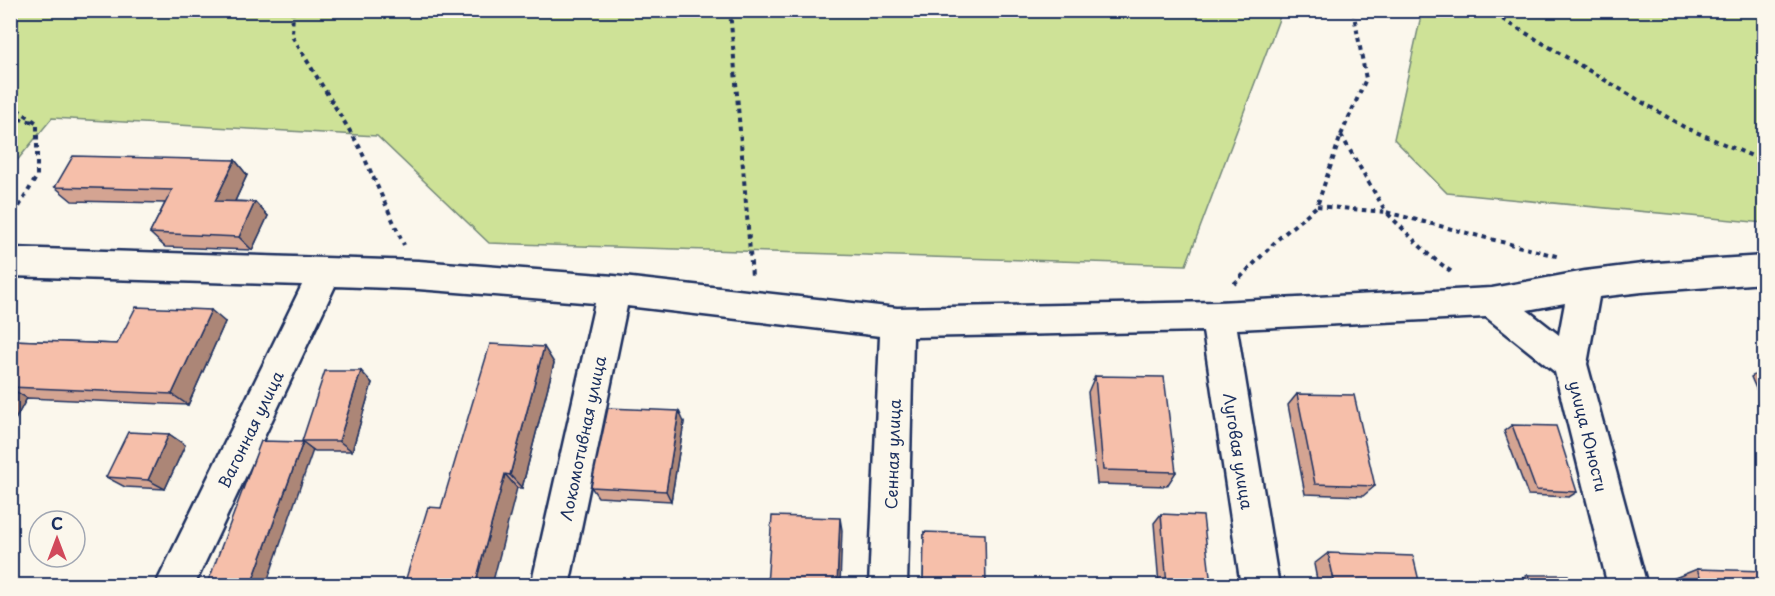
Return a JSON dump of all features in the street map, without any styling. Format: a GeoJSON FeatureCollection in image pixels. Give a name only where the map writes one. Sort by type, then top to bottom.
{"type":"FeatureCollection","features":[{"type":"Feature","properties":{"kind":"street"},"geometry":{"type":"LineString","coordinates":[[10,262],[418,275],[614,290],[897,323],[1218,316],[1492,302],[1575,271],[1642,278],[1764,270]]}},
{"type":"Feature","properties":{"kind":"street","name":"улица Юности"},"geometry":{"type":"LineString","coordinates":[[1575,271],[1570,364],[1628,585]]}},
{"type":"Feature","properties":{"kind":"street","name":"Вагонная улица"},"geometry":{"type":"LineString","coordinates":[[174,585],[326,272]]}},
{"type":"Feature","properties":{"kind":"street","name":"Локомотивная улица"},"geometry":{"type":"LineString","coordinates":[[550,585],[614,290]]}},
{"type":"Feature","properties":{"kind":"street"},"geometry":{"type":"LineString","coordinates":[[1492,302],[1570,364]]}},
{"type":"Feature","properties":{"kind":"street","name":"Луговая улица"},"geometry":{"type":"LineString","coordinates":[[1218,316],[1260,585]]}},
{"type":"Feature","properties":{"kind":"street","name":"Сенная улица"},"geometry":{"type":"LineString","coordinates":[[888,585],[897,323]]}},
{"type":"Feature","properties":{"kind":"path"},"geometry":{"type":"LineString","coordinates":[[293,10],[292,36],[359,146],[418,275]]}},
{"type":"Feature","properties":{"kind":"path"},"geometry":{"type":"LineString","coordinates":[[730,10],[755,307]]}},
{"type":"Feature","properties":{"kind":"path"},"geometry":{"type":"LineString","coordinates":[[1218,316],[1231,287],[1278,239],[1317,206],[1341,135],[1366,79],[1353,10]]}},
{"type":"Feature","properties":{"kind":"path"},"geometry":{"type":"LineString","coordinates":[[1486,10],[1684,127],[1764,161]]}},
{"type":"Feature","properties":{"kind":"path"},"geometry":{"type":"LineString","coordinates":[[10,104],[37,123]]}},
{"type":"Feature","properties":{"kind":"path"},"geometry":{"type":"LineString","coordinates":[[10,117],[37,123]]}},
{"type":"Feature","properties":{"kind":"path"},"geometry":{"type":"LineString","coordinates":[[10,222],[37,176],[37,123]]}},
{"type":"Feature","properties":{"kind":"path"},"geometry":{"type":"LineString","coordinates":[[1341,135],[1386,212],[1429,255],[1492,302]]}},
{"type":"Feature","properties":{"kind":"path"},"geometry":{"type":"LineString","coordinates":[[1317,206],[1386,212],[1575,271]]}},
{"type":"Feature","properties":{"kind":"green space"},"geometry":{"type":"Polygon","coordinates":[[[11,10],[1282,11],[1186,265],[489,243],[377,136],[52,118],[11,168],[11,10]]]}},
{"type":"Feature","properties":{"kind":"green space"},"geometry":{"type":"Polygon","coordinates":[[[1422,11],[1764,11],[1764,223],[1447,193],[1394,139],[1422,11]]]}},
{"type":"Feature","properties":{"kind":"building"},"geometry":{"type":"Polygon","coordinates":[[[73,156],[235,160],[215,201],[255,202],[239,237],[150,233],[172,190],[55,187],[73,156]]]}},
{"type":"Feature","properties":{"kind":"building"},"geometry":{"type":"Polygon","coordinates":[[[136,307],[211,310],[172,394],[10,387],[10,340],[117,344],[136,307]]]}},
{"type":"Feature","properties":{"kind":"building"},"geometry":{"type":"Polygon","coordinates":[[[490,344],[544,347],[510,475],[505,474],[475,585],[404,585],[428,507],[441,508],[490,344]]]}},
{"type":"Feature","properties":{"kind":"building"},"geometry":{"type":"Polygon","coordinates":[[[325,371],[361,371],[339,441],[302,441],[325,371]]]}},
{"type":"Feature","properties":{"kind":"building"},"geometry":{"type":"Polygon","coordinates":[[[1095,376],[1164,377],[1176,472],[1103,470],[1095,376]]]}},
{"type":"Feature","properties":{"kind":"building"},"geometry":{"type":"Polygon","coordinates":[[[1297,394],[1354,395],[1375,486],[1315,484],[1297,394]]]}},
{"type":"Feature","properties":{"kind":"building"},"geometry":{"type":"Polygon","coordinates":[[[608,408],[679,411],[666,491],[591,487],[608,408]]]}},
{"type":"Feature","properties":{"kind":"building"},"geometry":{"type":"Polygon","coordinates":[[[1512,425],[1556,426],[1577,492],[1536,490],[1512,425]]]}},
{"type":"Feature","properties":{"kind":"building"},"geometry":{"type":"Polygon","coordinates":[[[128,432],[169,434],[148,480],[106,477],[128,432]]]}},
{"type":"Feature","properties":{"kind":"building"},"geometry":{"type":"Polygon","coordinates":[[[261,441],[303,442],[251,585],[207,585],[261,441]]]}},
{"type":"Feature","properties":{"kind":"building"},"geometry":{"type":"Polygon","coordinates":[[[1161,514],[1203,516],[1211,585],[1167,585],[1161,514]]]}},
{"type":"Feature","properties":{"kind":"building"},"geometry":{"type":"Polygon","coordinates":[[[772,516],[840,518],[837,585],[767,585],[772,516]]]}},
{"type":"Feature","properties":{"kind":"building"},"geometry":{"type":"Polygon","coordinates":[[[924,532],[985,534],[986,585],[923,585],[924,532]]]}},
{"type":"Feature","properties":{"kind":"building"},"geometry":{"type":"Polygon","coordinates":[[[1328,553],[1413,556],[1420,585],[1335,585],[1328,553]]]}},
{"type":"Feature","properties":{"kind":"building"},"geometry":{"type":"Polygon","coordinates":[[[1697,569],[1764,571],[1764,585],[1703,585],[1697,569]]]}},
{"type":"Feature","properties":{"kind":"building"},"geometry":{"type":"Polygon","coordinates":[[[1528,575],[1568,575],[1572,585],[1532,585],[1528,575]]]}}]}
